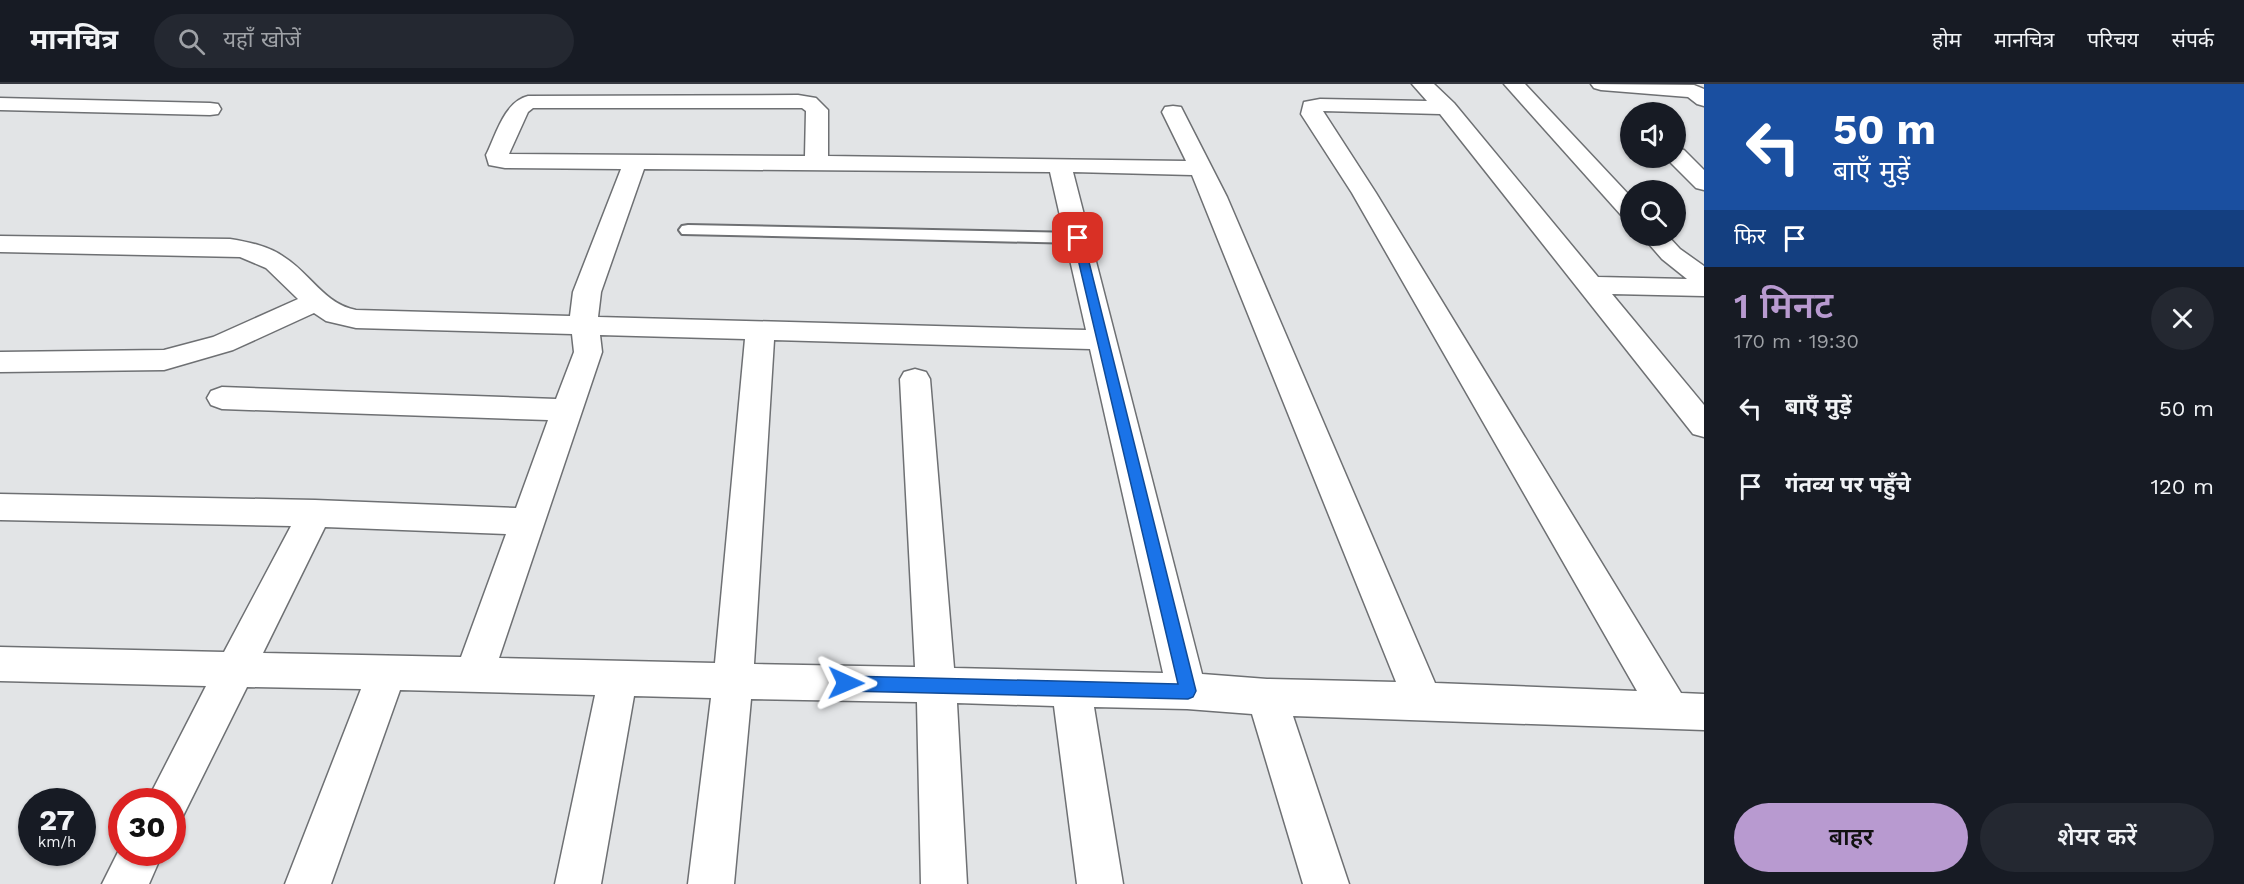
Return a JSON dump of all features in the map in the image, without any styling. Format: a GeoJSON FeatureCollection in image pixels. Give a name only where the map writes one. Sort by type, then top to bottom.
{"type":"FeatureCollection","features":[{"type":"Feature","properties":{"kind":"street"},"geometry":{"type":"LineString","coordinates":[[51,105],[78,84]]}},
{"type":"Feature","properties":{"kind":"street"},"geometry":{"type":"LineString","coordinates":[[1422,84],[1446,108],[1704,426]]}},
{"type":"Feature","properties":{"kind":"street"},"geometry":{"type":"LineString","coordinates":[[1514,84],[1620,199]]}},
{"type":"Feature","properties":{"kind":"street"},"geometry":{"type":"LineString","coordinates":[[1620,102],[1601,84],[1648,86],[1701,94]]}},
{"type":"Feature","properties":{"kind":"street"},"geometry":{"type":"LineString","coordinates":[[816,163],[818,110],[814,104],[790,101],[528,102],[519,109],[496,155],[497,159],[505,161],[1200,168]]}},
{"type":"Feature","properties":{"kind":"street"},"geometry":{"type":"LineString","coordinates":[[0,104],[210,109]]}},
{"type":"Feature","properties":{"kind":"street"},"geometry":{"type":"LineString","coordinates":[[1446,108],[1320,105],[1312,107],[1312,114],[1364,193],[1687,711]]}},
{"type":"Feature","properties":{"kind":"street"},"geometry":{"type":"LineString","coordinates":[[1173,112],[1215,197],[1423,701]]}},
{"type":"Feature","properties":{"kind":"street"},"geometry":{"type":"LineString","coordinates":[[474,675],[588,352],[587,292],[635,162]]}},
{"type":"Feature","properties":{"kind":"street"},"geometry":{"type":"LineString","coordinates":[[1060,165],[1188,691]]}},
{"type":"Feature","properties":{"kind":"street"},"geometry":{"type":"LineString","coordinates":[[1686,165],[1704,183]]}},
{"type":"Feature","properties":{"kind":"street"},"geometry":{"type":"LineString","coordinates":[[0,244],[230,247],[247,250],[275,262],[316,301],[336,315],[356,319],[1103,340]]}},
{"type":"Feature","properties":{"kind":"street"},"geometry":{"type":"LineString","coordinates":[[1663,246],[1704,279]]}},
{"type":"Feature","properties":{"kind":"street"},"geometry":{"type":"LineString","coordinates":[[1591,285],[1704,288]]}},
{"type":"Feature","properties":{"kind":"street"},"geometry":{"type":"LineString","coordinates":[[0,362],[164,360],[190,356],[316,301]]}},
{"type":"Feature","properties":{"kind":"street"},"geometry":{"type":"LineString","coordinates":[[711,884],[733,681],[760,331]]}},
{"type":"Feature","properties":{"kind":"street"},"geometry":{"type":"LineString","coordinates":[[915,379],[936,686],[944,884]]}},
{"type":"Feature","properties":{"kind":"street"},"geometry":{"type":"LineString","coordinates":[[222,398],[568,410]]}},
{"type":"Feature","properties":{"kind":"street"},"geometry":{"type":"LineString","coordinates":[[0,507],[315,513],[528,522]]}},
{"type":"Feature","properties":{"kind":"street"},"geometry":{"type":"LineString","coordinates":[[175,788],[315,513]]}},
{"type":"Feature","properties":{"kind":"street"},"geometry":{"type":"LineString","coordinates":[[0,664],[1188,691],[1267,697],[1687,711]]}},
{"type":"Feature","properties":{"kind":"street"},"geometry":{"type":"LineString","coordinates":[[308,884],[387,673]]}},
{"type":"Feature","properties":{"kind":"street"},"geometry":{"type":"LineString","coordinates":[[578,884],[618,678]]}},
{"type":"Feature","properties":{"kind":"street"},"geometry":{"type":"LineString","coordinates":[[1072,689],[1100,884]]}},
{"type":"Feature","properties":{"kind":"street"},"geometry":{"type":"LineString","coordinates":[[1267,697],[1326,884]]}},
{"type":"Feature","properties":{"kind":"street"},"geometry":{"type":"LineString","coordinates":[[125,884],[134,866]]}},
{"type":"Feature","properties":{"kind":"lane"},"geometry":{"type":"LineString","coordinates":[[688,230],[1078,238]]}},
{"type":"Feature","properties":{"kind":"route"},"geometry":{"type":"LineString","coordinates":[[846,683],[1188,691],[1078,238]]}}]}
